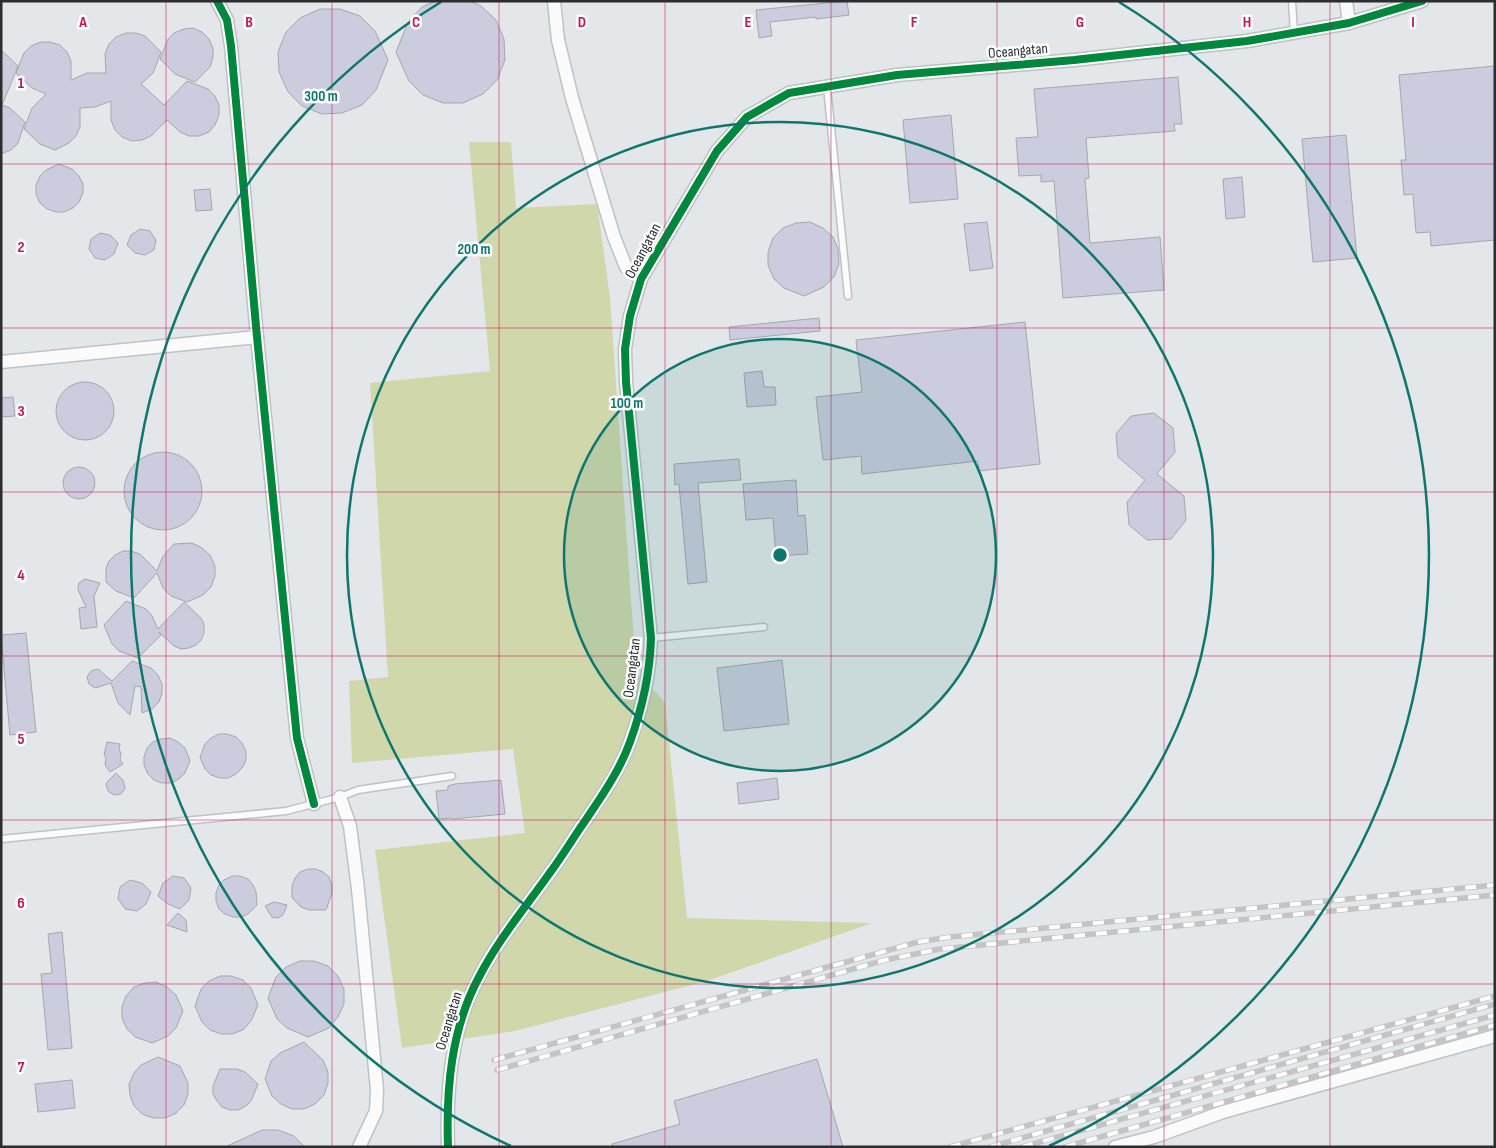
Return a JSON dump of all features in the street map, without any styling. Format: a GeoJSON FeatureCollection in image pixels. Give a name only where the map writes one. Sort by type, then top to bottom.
{"type":"FeatureCollection","features":[{"type":"Feature","properties":{"kind":"street"},"geometry":{"type":"LineString","coordinates":[[217,1],[227,20],[232,46],[257,337],[297,738],[314,804]]}},
{"type":"Feature","properties":{"kind":"street"},"geometry":{"type":"LineString","coordinates":[[554,1],[558,40],[572,98],[614,237],[626,267],[641,278]]}},
{"type":"Feature","properties":{"kind":"street"},"geometry":{"type":"LineString","coordinates":[[1346,1],[1349,23]]}},
{"type":"Feature","properties":{"kind":"street","name":"Oceangatan"},"geometry":{"type":"LineString","coordinates":[[448,1147],[447,1117],[452,1056],[462,1018],[478,978],[504,936],[551,872],[609,786],[630,743],[642,701],[650,660],[651,638],[626,382],[625,350],[630,316],[641,278],[717,150],[747,117],[789,93],[897,75],[1074,60],[1247,41],[1349,23],[1422,1]]}},
{"type":"Feature","properties":{"kind":"street"},"geometry":{"type":"LineString","coordinates":[[1,362],[257,337]]}},
{"type":"Feature","properties":{"kind":"street"},"geometry":{"type":"LineString","coordinates":[[340,797],[350,826],[358,888],[377,1090],[376,1112],[359,1147]]}},
{"type":"Feature","properties":{"kind":"street"},"geometry":{"type":"LineString","coordinates":[[1115,1147],[1154,1138],[1223,1112],[1495,1036]]}},
{"type":"Feature","properties":{"kind":"lane"},"geometry":{"type":"LineString","coordinates":[[1292,1],[1294,33]]}},
{"type":"Feature","properties":{"kind":"lane"},"geometry":{"type":"LineString","coordinates":[[827,87],[848,296]]}},
{"type":"Feature","properties":{"kind":"lane"},"geometry":{"type":"LineString","coordinates":[[651,638],[764,627]]}},
{"type":"Feature","properties":{"kind":"lane"},"geometry":{"type":"LineString","coordinates":[[1,839],[286,811],[340,797],[358,790],[452,776]]}},
{"type":"Feature","properties":{"kind":"green space"},"geometry":{"type":"Polygon","coordinates":[[[469,142],[511,142],[516,208],[597,204],[610,297],[636,672],[665,702],[687,918],[872,923],[707,981],[515,1031],[402,1048],[375,850],[525,833],[513,749],[352,763],[349,681],[388,677],[370,383],[490,371],[469,142]]]}},
{"type":"Feature","properties":{"kind":"building"},"geometry":{"type":"Polygon","coordinates":[[[435,1],[470,1],[481,6],[496,20],[504,39],[505,60],[497,80],[483,94],[463,103],[443,103],[423,95],[409,81],[396,52],[408,22],[422,7],[435,1]]]}},
{"type":"Feature","properties":{"kind":"building"},"geometry":{"type":"Polygon","coordinates":[[[847,1],[849,15],[770,22],[772,36],[759,38],[756,10],[847,1]]]}},
{"type":"Feature","properties":{"kind":"building"},"geometry":{"type":"Polygon","coordinates":[[[320,9],[340,9],[360,16],[375,31],[388,60],[376,90],[362,105],[342,113],[322,114],[302,106],[288,92],[279,72],[278,52],[286,32],[300,18],[320,9]]]}},
{"type":"Feature","properties":{"kind":"building"},"geometry":{"type":"Polygon","coordinates":[[[193,28],[202,32],[209,39],[213,48],[210,67],[195,82],[175,74],[160,59],[168,39],[174,33],[193,28]]]}},
{"type":"Feature","properties":{"kind":"building"},"geometry":{"type":"Polygon","coordinates":[[[126,33],[136,33],[145,36],[161,52],[153,73],[141,84],[164,105],[187,81],[208,89],[215,96],[219,105],[219,115],[215,125],[209,132],[199,136],[189,136],[180,132],[167,120],[151,136],[142,140],[132,141],[122,137],[115,130],[111,120],[111,101],[95,107],[80,108],[80,127],[76,136],[69,143],[55,150],[40,144],[24,129],[32,108],[46,94],[32,88],[16,73],[24,53],[31,46],[41,42],[60,45],[67,52],[71,61],[71,80],[87,73],[106,73],[105,54],[109,44],[116,37],[126,33]]]}},
{"type":"Feature","properties":{"kind":"building"},"geometry":{"type":"Polygon","coordinates":[[[1,50],[18,66],[2,105],[10,108],[25,122],[18,143],[11,150],[1,154],[1,50]]]}},
{"type":"Feature","properties":{"kind":"building"},"geometry":{"type":"Polygon","coordinates":[[[1495,66],[1495,240],[1431,246],[1430,232],[1416,233],[1413,194],[1404,195],[1401,160],[1406,160],[1399,75],[1495,66]]]}},
{"type":"Feature","properties":{"kind":"building"},"geometry":{"type":"Polygon","coordinates":[[[1178,77],[1182,124],[1174,124],[1175,131],[1086,138],[1089,178],[1085,179],[1090,243],[1160,237],[1164,290],[1063,298],[1054,181],[1041,182],[1041,175],[1019,176],[1016,138],[1038,137],[1034,89],[1178,77]]]}},
{"type":"Feature","properties":{"kind":"building"},"geometry":{"type":"Polygon","coordinates":[[[951,115],[958,199],[910,203],[903,120],[951,115]]]}},
{"type":"Feature","properties":{"kind":"building"},"geometry":{"type":"Polygon","coordinates":[[[1346,135],[1357,258],[1313,262],[1302,139],[1346,135]]]}},
{"type":"Feature","properties":{"kind":"building"},"geometry":{"type":"Polygon","coordinates":[[[59,164],[72,169],[79,176],[83,184],[83,193],[79,202],[73,208],[64,212],[47,209],[40,203],[36,194],[36,185],[40,176],[46,170],[59,164]]]}},
{"type":"Feature","properties":{"kind":"building"},"geometry":{"type":"Polygon","coordinates":[[[1242,177],[1245,217],[1226,219],[1223,179],[1242,177]]]}},
{"type":"Feature","properties":{"kind":"building"},"geometry":{"type":"Polygon","coordinates":[[[210,189],[212,210],[196,211],[194,190],[210,189]]]}},
{"type":"Feature","properties":{"kind":"building"},"geometry":{"type":"Polygon","coordinates":[[[810,222],[823,228],[833,237],[838,249],[839,264],[834,277],[824,287],[804,296],[784,288],[774,279],[768,265],[768,252],[773,238],[783,228],[796,223],[810,222]]]}},
{"type":"Feature","properties":{"kind":"building"},"geometry":{"type":"Polygon","coordinates":[[[987,222],[993,268],[970,271],[964,224],[987,222]]]}},
{"type":"Feature","properties":{"kind":"building"},"geometry":{"type":"Polygon","coordinates":[[[140,229],[150,231],[156,240],[154,250],[145,255],[135,253],[127,245],[131,235],[140,229]]]}},
{"type":"Feature","properties":{"kind":"building"},"geometry":{"type":"Polygon","coordinates":[[[100,233],[110,235],[118,243],[114,254],[105,260],[95,258],[89,249],[91,239],[100,233]]]}},
{"type":"Feature","properties":{"kind":"building"},"geometry":{"type":"Polygon","coordinates":[[[819,318],[820,331],[730,340],[729,327],[819,318]]]}},
{"type":"Feature","properties":{"kind":"building"},"geometry":{"type":"Polygon","coordinates":[[[1025,322],[1040,464],[979,471],[978,461],[862,474],[861,456],[823,460],[816,397],[862,392],[856,340],[1025,322]]]}},
{"type":"Feature","properties":{"kind":"building"},"geometry":{"type":"Polygon","coordinates":[[[762,371],[764,387],[775,387],[776,405],[747,407],[744,373],[762,371]]]}},
{"type":"Feature","properties":{"kind":"building"},"geometry":{"type":"Polygon","coordinates":[[[85,382],[101,387],[109,395],[114,411],[109,427],[101,435],[85,440],[69,435],[61,427],[56,411],[61,395],[69,387],[85,382]]]}},
{"type":"Feature","properties":{"kind":"building"},"geometry":{"type":"Polygon","coordinates":[[[13,397],[15,416],[1,417],[1,398],[13,397]]]}},
{"type":"Feature","properties":{"kind":"building"},"geometry":{"type":"Polygon","coordinates":[[[1154,413],[1173,428],[1175,452],[1157,474],[1184,496],[1186,520],[1171,539],[1147,540],[1129,525],[1127,502],[1145,480],[1118,457],[1116,434],[1131,416],[1154,413]]]}},
{"type":"Feature","properties":{"kind":"building"},"geometry":{"type":"Polygon","coordinates":[[[163,452],[178,455],[195,469],[199,476],[202,491],[199,506],[185,523],[178,527],[163,530],[148,527],[131,513],[127,506],[124,491],[127,476],[141,459],[148,455],[163,452]]]}},
{"type":"Feature","properties":{"kind":"building"},"geometry":{"type":"Polygon","coordinates":[[[739,459],[741,480],[698,483],[707,582],[688,584],[679,484],[675,485],[674,464],[739,459]]]}},
{"type":"Feature","properties":{"kind":"building"},"geometry":{"type":"Polygon","coordinates":[[[79,467],[85,468],[90,472],[94,477],[94,489],[90,494],[85,498],[79,499],[73,498],[68,494],[64,489],[63,483],[64,477],[68,472],[73,468],[79,467]]]}},
{"type":"Feature","properties":{"kind":"building"},"geometry":{"type":"Polygon","coordinates":[[[796,480],[798,516],[805,515],[808,554],[776,556],[773,518],[746,520],[743,484],[796,480]]]}},
{"type":"Feature","properties":{"kind":"building"},"geometry":{"type":"Polygon","coordinates":[[[192,543],[210,555],[215,566],[215,576],[211,587],[203,595],[187,602],[171,596],[163,588],[157,573],[134,598],[116,591],[106,582],[106,569],[109,561],[123,551],[140,554],[157,571],[163,556],[174,544],[192,543]]]}},
{"type":"Feature","properties":{"kind":"building"},"geometry":{"type":"Polygon","coordinates":[[[85,579],[100,583],[94,596],[97,627],[81,629],[79,608],[86,607],[78,587],[79,583],[85,579]]]}},
{"type":"Feature","properties":{"kind":"building"},"geometry":{"type":"Polygon","coordinates":[[[126,601],[146,609],[152,616],[158,629],[184,602],[201,618],[204,625],[204,633],[201,640],[196,645],[181,649],[174,646],[159,632],[161,635],[138,658],[119,651],[112,644],[104,625],[126,601]]]}},
{"type":"Feature","properties":{"kind":"building"},"geometry":{"type":"Polygon","coordinates":[[[26,633],[36,732],[10,735],[1,635],[26,633]]]}},
{"type":"Feature","properties":{"kind":"building"},"geometry":{"type":"Polygon","coordinates":[[[782,660],[789,724],[724,731],[717,668],[782,660]]]}},
{"type":"Feature","properties":{"kind":"building"},"geometry":{"type":"Polygon","coordinates":[[[132,661],[151,668],[158,675],[162,684],[162,693],[159,702],[152,709],[142,713],[141,687],[135,686],[130,715],[118,703],[111,683],[95,688],[89,684],[87,677],[91,671],[98,669],[112,681],[132,661]]]}},
{"type":"Feature","properties":{"kind":"building"},"geometry":{"type":"Polygon","coordinates":[[[219,734],[236,737],[246,751],[246,760],[242,768],[228,778],[211,775],[205,769],[200,757],[205,744],[219,734]]]}},
{"type":"Feature","properties":{"kind":"building"},"geometry":{"type":"Polygon","coordinates":[[[170,738],[185,748],[190,761],[185,773],[179,779],[171,783],[162,783],[154,780],[148,774],[144,765],[144,757],[147,748],[153,742],[170,738]]]}},
{"type":"Feature","properties":{"kind":"building"},"geometry":{"type":"Polygon","coordinates":[[[107,742],[120,744],[120,760],[123,764],[110,772],[105,765],[106,758],[104,755],[107,742]]]}},
{"type":"Feature","properties":{"kind":"building"},"geometry":{"type":"Polygon","coordinates":[[[116,773],[123,780],[125,788],[121,794],[114,795],[108,791],[106,784],[116,773]]]}},
{"type":"Feature","properties":{"kind":"building"},"geometry":{"type":"Polygon","coordinates":[[[777,778],[779,799],[739,804],[737,783],[777,778]]]}},
{"type":"Feature","properties":{"kind":"building"},"geometry":{"type":"Polygon","coordinates":[[[501,780],[505,814],[439,819],[436,791],[448,790],[448,786],[455,784],[501,780]]]}},
{"type":"Feature","properties":{"kind":"building"},"geometry":{"type":"Polygon","coordinates":[[[316,869],[329,877],[332,893],[326,910],[309,910],[301,907],[292,898],[292,886],[295,878],[300,872],[316,869]]]}},
{"type":"Feature","properties":{"kind":"building"},"geometry":{"type":"Polygon","coordinates":[[[173,876],[184,878],[191,888],[189,900],[180,909],[168,904],[158,896],[163,883],[173,876]]]}},
{"type":"Feature","properties":{"kind":"building"},"geometry":{"type":"Polygon","coordinates":[[[232,876],[248,879],[256,892],[257,905],[248,914],[241,917],[225,914],[219,909],[216,901],[219,885],[232,876]]]}},
{"type":"Feature","properties":{"kind":"building"},"geometry":{"type":"Polygon","coordinates":[[[130,880],[142,883],[151,892],[146,904],[137,911],[125,909],[118,899],[120,887],[130,880]]]}},
{"type":"Feature","properties":{"kind":"building"},"geometry":{"type":"Polygon","coordinates":[[[274,902],[287,905],[283,915],[278,918],[272,917],[265,906],[274,902]]]}},
{"type":"Feature","properties":{"kind":"building"},"geometry":{"type":"Polygon","coordinates":[[[178,913],[186,920],[187,932],[167,925],[178,913]]]}},
{"type":"Feature","properties":{"kind":"building"},"geometry":{"type":"Polygon","coordinates":[[[62,932],[72,1048],[48,1050],[41,974],[52,973],[48,934],[62,932]]]}},
{"type":"Feature","properties":{"kind":"building"},"geometry":{"type":"Polygon","coordinates":[[[300,961],[314,961],[328,966],[338,976],[344,989],[344,1004],[338,1017],[329,1028],[308,1037],[287,1028],[277,1019],[268,998],[276,977],[286,967],[300,961]]]}},
{"type":"Feature","properties":{"kind":"building"},"geometry":{"type":"Polygon","coordinates":[[[220,976],[231,976],[243,980],[251,988],[258,1005],[251,1021],[243,1030],[232,1034],[221,1034],[210,1030],[202,1022],[195,1006],[201,989],[209,981],[220,976]]]}},
{"type":"Feature","properties":{"kind":"building"},"geometry":{"type":"Polygon","coordinates":[[[156,982],[167,987],[176,995],[183,1011],[176,1028],[168,1036],[152,1043],[135,1037],[127,1029],[122,1018],[122,1007],[126,996],[134,987],[156,982]]]}},
{"type":"Feature","properties":{"kind":"building"},"geometry":{"type":"Polygon","coordinates":[[[304,1042],[323,1060],[328,1072],[328,1083],[324,1095],[315,1104],[304,1109],[292,1109],[281,1104],[272,1096],[265,1079],[271,1061],[280,1053],[304,1042]]]}},
{"type":"Feature","properties":{"kind":"building"},"geometry":{"type":"Polygon","coordinates":[[[158,1057],[180,1066],[188,1083],[188,1094],[184,1105],[176,1113],[165,1118],[153,1118],[142,1114],[134,1106],[130,1095],[129,1084],[134,1073],[141,1065],[158,1057]]]}},
{"type":"Feature","properties":{"kind":"building"},"geometry":{"type":"Polygon","coordinates":[[[817,1059],[843,1147],[612,1147],[612,1144],[680,1124],[674,1101],[817,1059]]]}},
{"type":"Feature","properties":{"kind":"building"},"geometry":{"type":"Polygon","coordinates":[[[220,1069],[237,1069],[245,1072],[258,1084],[251,1101],[246,1106],[238,1110],[230,1110],[222,1107],[217,1101],[213,1094],[213,1086],[220,1069]]]}},
{"type":"Feature","properties":{"kind":"building"},"geometry":{"type":"Polygon","coordinates":[[[72,1080],[75,1108],[38,1112],[35,1084],[72,1080]]]}},
{"type":"Feature","properties":{"kind":"building"},"geometry":{"type":"Polygon","coordinates":[[[262,1130],[278,1130],[294,1136],[305,1147],[225,1147],[262,1130]]]}},
{"type":"Feature","properties":{"kind":"railway"},"geometry":{"type":"LineString","coordinates":[[494,1060],[918,942],[950,937],[1495,885]]}},
{"type":"Feature","properties":{"kind":"railway"},"geometry":{"type":"LineString","coordinates":[[497,1070],[885,960],[940,949],[1495,895]]}},
{"type":"Feature","properties":{"kind":"railway"},"geometry":{"type":"LineString","coordinates":[[950,1147],[1495,996]]}},
{"type":"Feature","properties":{"kind":"railway"},"geometry":{"type":"LineString","coordinates":[[990,1147],[1495,1004]]}},
{"type":"Feature","properties":{"kind":"railway"},"geometry":{"type":"LineString","coordinates":[[1022,1147],[1495,1015]]}},
{"type":"Feature","properties":{"kind":"railway"},"geometry":{"type":"LineString","coordinates":[[1065,1147],[1495,1025]]}},
{"type":"Feature","properties":{"kind":"cycle path"},"geometry":{"type":"LineString","coordinates":[[217,1],[227,20],[231,46],[257,337],[297,738],[314,804]]}},
{"type":"Feature","properties":{"kind":"cycle path"},"geometry":{"type":"LineString","coordinates":[[448,1147],[448,1103],[452,1060],[456,1038],[470,997],[479,977],[512,924],[558,861],[610,783],[626,752],[638,717],[645,691],[651,638],[626,382],[625,349],[630,316],[641,279],[717,151],[747,117],[789,93],[897,75],[1074,60],[1247,41],[1349,23],[1422,1]]}}]}
